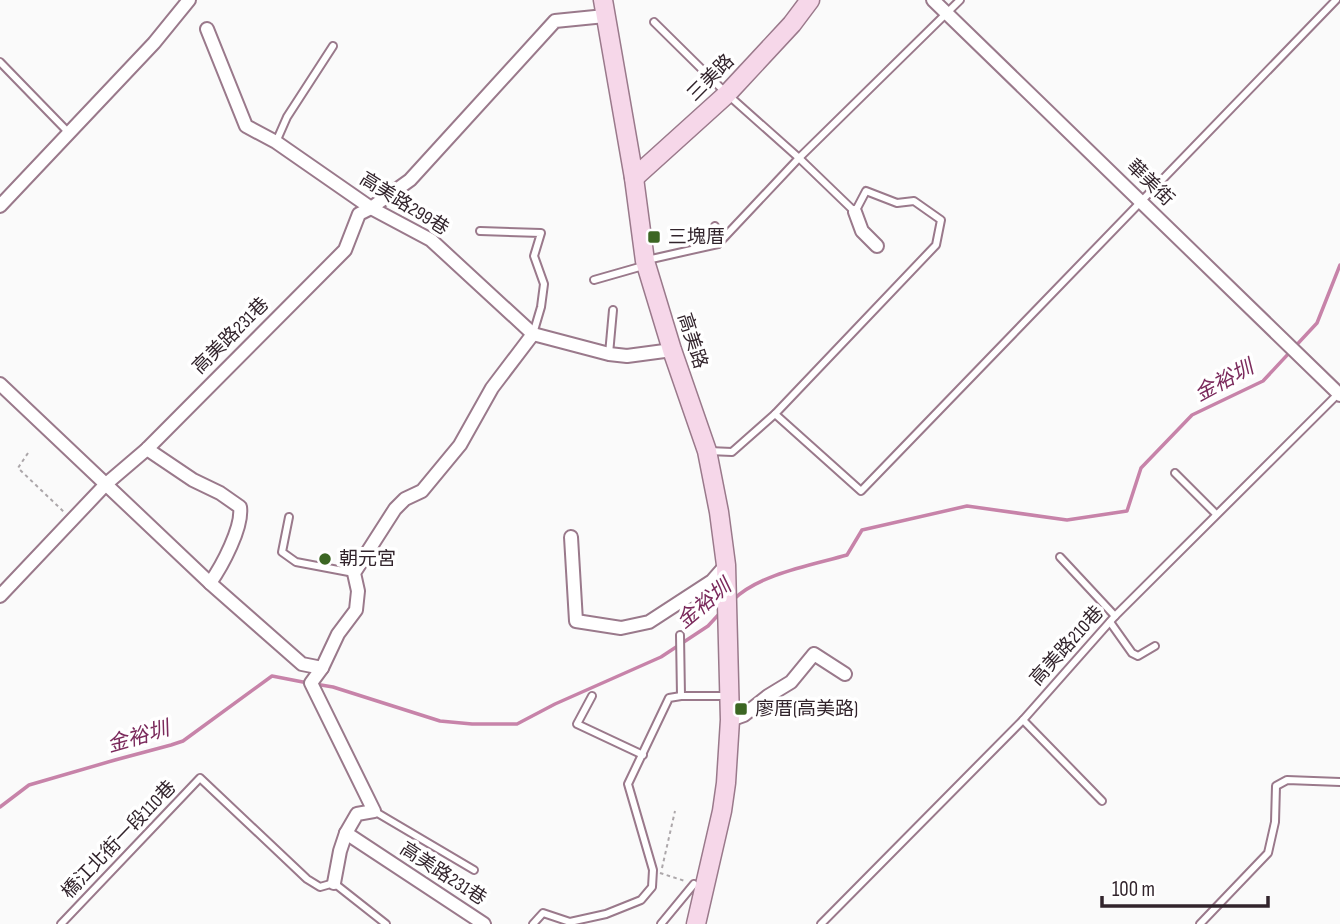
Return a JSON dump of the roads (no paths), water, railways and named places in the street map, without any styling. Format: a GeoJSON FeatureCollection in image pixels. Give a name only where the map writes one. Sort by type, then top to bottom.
{"type":"FeatureCollection","features":[{"type":"Feature","properties":{"kind":"street"},"geometry":{"type":"LineString","coordinates":[[0,206],[154,43],[189,0]]}},
{"type":"Feature","properties":{"kind":"street","name":"三美路"},"geometry":{"type":"LineString","coordinates":[[634,178],[727,94],[792,24],[810,0]]}},
{"type":"Feature","properties":{"kind":"street","name":"華美街"},"geometry":{"type":"LineString","coordinates":[[933,0],[1340,394]]}},
{"type":"Feature","properties":{"kind":"street","name":"高美路"},"geometry":{"type":"LineString","coordinates":[[604,8],[646,263],[672,350],[707,451],[726,565],[730,720],[726,783],[696,924]]}},
{"type":"Feature","properties":{"kind":"street","name":"高美路231巷"},"geometry":{"type":"LineString","coordinates":[[0,596],[106,484],[147,449],[345,250],[359,214],[410,180],[555,21],[604,8]]}},
{"type":"Feature","properties":{"kind":"street","name":"高美路299巷"},"geometry":{"type":"LineString","coordinates":[[207,29],[246,126],[276,142],[371,208],[431,240],[533,334],[609,354],[627,356],[672,350]]}},
{"type":"Feature","properties":{"kind":"street"},"geometry":{"type":"LineString","coordinates":[[855,212],[862,231],[877,246]]}},
{"type":"Feature","properties":{"kind":"street"},"geometry":{"type":"LineString","coordinates":[[334,883],[346,833],[357,814],[373,811],[311,683],[322,668],[338,634],[356,610],[358,591],[354,573],[395,509],[405,499],[422,491],[460,445],[492,388],[533,334]]}},
{"type":"Feature","properties":{"kind":"street"},"geometry":{"type":"LineString","coordinates":[[0,384],[210,583],[302,664],[322,668]]}},
{"type":"Feature","properties":{"kind":"street"},"geometry":{"type":"LineString","coordinates":[[147,449],[240,507],[241,516],[223,566],[210,583]]}},
{"type":"Feature","properties":{"kind":"street"},"geometry":{"type":"LineString","coordinates":[[571,537],[576,621],[621,628],[649,622],[712,581],[726,565]]}},
{"type":"Feature","properties":{"kind":"street"},"geometry":{"type":"LineString","coordinates":[[730,720],[744,715],[791,682],[814,654],[845,674]]}},
{"type":"Feature","properties":{"kind":"street","name":"高美路231巷"},"geometry":{"type":"LineString","coordinates":[[346,833],[484,924]]}},
{"type":"Feature","properties":{"kind":"lane"},"geometry":{"type":"LineString","coordinates":[[594,279],[718,244],[799,158],[960,0]]}},
{"type":"Feature","properties":{"kind":"lane"},"geometry":{"type":"LineString","coordinates":[[775,414],[861,491],[1336,0]]}},
{"type":"Feature","properties":{"kind":"lane"},"geometry":{"type":"LineString","coordinates":[[654,22],[727,94],[855,212],[866,191],[897,203],[914,201],[941,220],[936,245],[775,414],[732,452],[707,451]]}},
{"type":"Feature","properties":{"kind":"lane"},"geometry":{"type":"LineString","coordinates":[[276,142],[287,117],[332,46]]}},
{"type":"Feature","properties":{"kind":"lane"},"geometry":{"type":"LineString","coordinates":[[0,62],[69,133]]}},
{"type":"Feature","properties":{"kind":"lane"},"geometry":{"type":"LineString","coordinates":[[715,226],[718,244]]}},
{"type":"Feature","properties":{"kind":"lane"},"geometry":{"type":"LineString","coordinates":[[480,231],[541,233],[534,256],[544,284],[533,334]]}},
{"type":"Feature","properties":{"kind":"lane"},"geometry":{"type":"LineString","coordinates":[[609,354],[613,310]]}},
{"type":"Feature","properties":{"kind":"lane","name":"高美路210巷"},"geometry":{"type":"LineString","coordinates":[[821,924],[1023,720],[1113,619],[1340,394]]}},
{"type":"Feature","properties":{"kind":"lane"},"geometry":{"type":"LineString","coordinates":[[1175,474],[1216,514]]}},
{"type":"Feature","properties":{"kind":"lane"},"geometry":{"type":"LineString","coordinates":[[289,517],[282,552],[296,562],[354,573]]}},
{"type":"Feature","properties":{"kind":"lane"},"geometry":{"type":"LineString","coordinates":[[1060,557],[1113,619],[1132,653],[1138,656],[1155,646]]}},
{"type":"Feature","properties":{"kind":"lane"},"geometry":{"type":"LineString","coordinates":[[680,635],[681,696]]}},
{"type":"Feature","properties":{"kind":"lane"},"geometry":{"type":"LineString","coordinates":[[592,696],[577,724],[643,755]]}},
{"type":"Feature","properties":{"kind":"lane"},"geometry":{"type":"LineString","coordinates":[[533,924],[543,913],[570,922],[606,914],[641,900],[653,887],[653,870],[628,784],[669,698],[729,696]]}},
{"type":"Feature","properties":{"kind":"lane"},"geometry":{"type":"LineString","coordinates":[[1023,720],[1102,801]]}},
{"type":"Feature","properties":{"kind":"lane","name":"橋江北街一段110巷"},"geometry":{"type":"LineString","coordinates":[[61,924],[200,778],[307,879],[320,887],[334,883]]}},
{"type":"Feature","properties":{"kind":"lane"},"geometry":{"type":"LineString","coordinates":[[1200,924],[1268,853],[1275,822],[1276,786],[1287,780],[1340,782]]}},
{"type":"Feature","properties":{"kind":"lane"},"geometry":{"type":"LineString","coordinates":[[373,811],[474,870]]}},
{"type":"Feature","properties":{"kind":"lane"},"geometry":{"type":"LineString","coordinates":[[334,883],[386,924]]}},
{"type":"Feature","properties":{"kind":"lane"},"geometry":{"type":"LineString","coordinates":[[661,924],[694,884]]}},
{"type":"Feature","properties":{"kind":"waterway","name":"金裕圳"},"geometry":{"type":"LineString","coordinates":[[733,600],[757,583],[771,577],[847,555],[862,530],[967,506],[1067,520],[1127,511],[1141,468],[1192,415],[1263,381],[1317,323],[1340,265]]}},
{"type":"Feature","properties":{"kind":"waterway","name":"金裕圳"},"geometry":{"type":"LineString","coordinates":[[315,684],[333,687],[440,721],[517,724],[555,704],[661,657],[708,626],[720,613]]}},
{"type":"Feature","properties":{"kind":"waterway","name":"金裕圳"},"geometry":{"type":"LineString","coordinates":[[0,807],[29,785],[183,741],[272,676],[308,683]]}},
{"type":"Feature","properties":{"kind":"place","name":"三塊厝"},"geometry":{"type":"Point","coordinates":[654,237]}},
{"type":"Feature","properties":{"kind":"place","name":"朝元宮"},"geometry":{"type":"Point","coordinates":[325,559]}},
{"type":"Feature","properties":{"kind":"place","name":"廖厝(高美路)"},"geometry":{"type":"Point","coordinates":[741,709]}}]}
